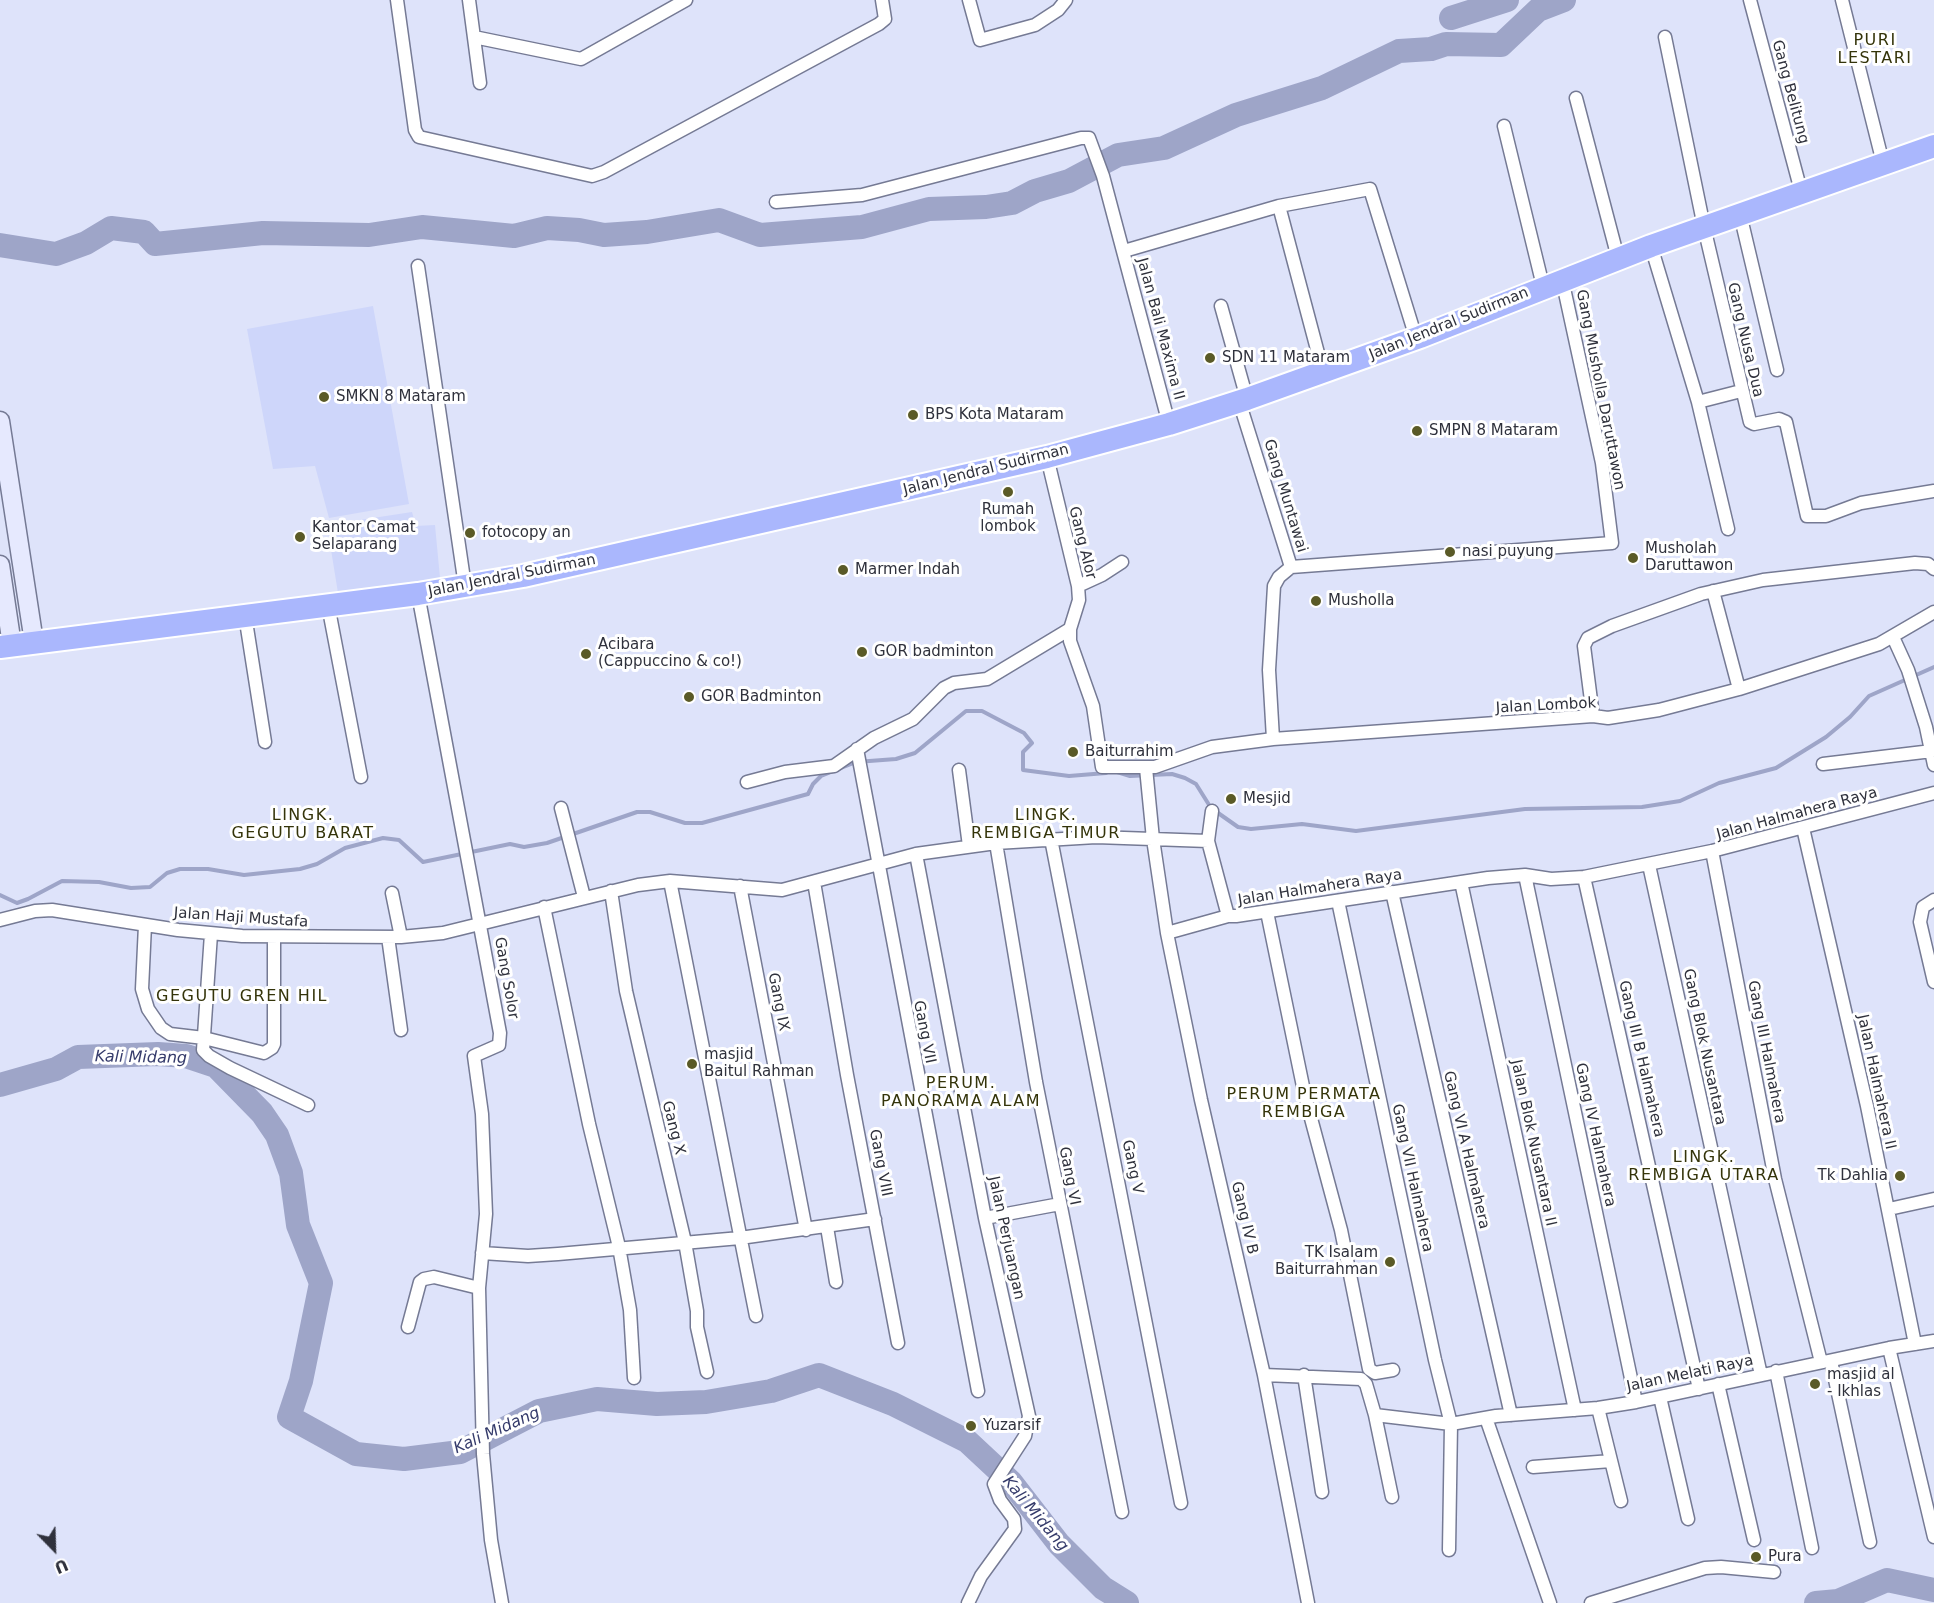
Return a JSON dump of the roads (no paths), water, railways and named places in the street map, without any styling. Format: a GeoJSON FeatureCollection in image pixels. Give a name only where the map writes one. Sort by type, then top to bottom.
{"type":"FeatureCollection","features":[{"type":"Feature","properties":{"kind":"highway","name":"Jalan Jendral Sudirman"},"geometry":{"type":"LineString","coordinates":[[15,645],[418,594],[542,572],[1047,457],[1169,424],[1323,372],[1416,338],[1553,282],[1802,191],[1934,146]]}},
{"type":"Feature","properties":{"kind":"main road"},"geometry":{"type":"LineString","coordinates":[[0,421],[15,645]]}},
{"type":"Feature","properties":{"kind":"main road"},"geometry":{"type":"LineString","coordinates":[[0,565],[15,645]]}},
{"type":"Feature","properties":{"kind":"street"},"geometry":{"type":"LineString","coordinates":[[397,0],[414,130],[419,137],[592,176],[604,172],[879,24],[885,19],[882,0]]}},
{"type":"Feature","properties":{"kind":"street"},"geometry":{"type":"LineString","coordinates":[[469,0],[480,83]]}},
{"type":"Feature","properties":{"kind":"street"},"geometry":{"type":"LineString","coordinates":[[474,38],[581,59],[686,0]]}},
{"type":"Feature","properties":{"kind":"street"},"geometry":{"type":"LineString","coordinates":[[969,0],[980,40],[1035,25],[1058,10],[1066,0]]}},
{"type":"Feature","properties":{"kind":"street","name":"Gang Belitung"},"geometry":{"type":"LineString","coordinates":[[1750,0],[1802,191]]}},
{"type":"Feature","properties":{"kind":"street"},"geometry":{"type":"LineString","coordinates":[[1842,0],[1883,163]]}},
{"type":"Feature","properties":{"kind":"street","name":"Gang Nusa Dua"},"geometry":{"type":"LineString","coordinates":[[1665,37],[1704,227],[1750,422],[1754,424],[1779,419],[1786,422],[1807,516],[1826,516],[1861,503],[1934,491]]}},
{"type":"Feature","properties":{"kind":"street"},"geometry":{"type":"LineString","coordinates":[[1576,98],[1618,258]]}},
{"type":"Feature","properties":{"kind":"street","name":"Gang Musholla Daruttawon"},"geometry":{"type":"LineString","coordinates":[[1291,567],[1612,543],[1602,463],[1553,282],[1504,126]]}},
{"type":"Feature","properties":{"kind":"street"},"geometry":{"type":"LineString","coordinates":[[776,202],[862,195],[1081,138],[1089,138],[1098,159],[1124,251]]}},
{"type":"Feature","properties":{"kind":"street","name":"Jalan Bali Maxima II"},"geometry":{"type":"LineString","coordinates":[[1169,424],[1128,277],[1124,251],[1279,206],[1370,189],[1416,338]]}},
{"type":"Feature","properties":{"kind":"street"},"geometry":{"type":"LineString","coordinates":[[1279,206],[1323,372]]}},
{"type":"Feature","properties":{"kind":"street"},"geometry":{"type":"LineString","coordinates":[[1740,214],[1777,370]]}},
{"type":"Feature","properties":{"kind":"street"},"geometry":{"type":"LineString","coordinates":[[1651,246],[1698,402],[1728,529]]}},
{"type":"Feature","properties":{"kind":"street"},"geometry":{"type":"LineString","coordinates":[[418,266],[465,586]]}},
{"type":"Feature","properties":{"kind":"street","name":"Gang Muntawai"},"geometry":{"type":"LineString","coordinates":[[1221,306],[1243,400],[1291,567],[1279,577],[1274,586],[1269,670],[1273,739]]}},
{"type":"Feature","properties":{"kind":"street"},"geometry":{"type":"LineString","coordinates":[[1698,402],[1741,391]]}},
{"type":"Feature","properties":{"kind":"street","name":"Gang Alor"},"geometry":{"type":"LineString","coordinates":[[1047,457],[1078,586],[1078,606],[1070,629],[1070,641],[1093,706],[1102,767],[1147,773]]}},
{"type":"Feature","properties":{"kind":"street"},"geometry":{"type":"LineString","coordinates":[[1078,586],[1102,575],[1122,562]]}},
{"type":"Feature","properties":{"kind":"street"},"geometry":{"type":"LineString","coordinates":[[1593,716],[1584,646],[1588,638],[1612,626],[1713,591],[1763,580],[1915,563],[1928,564],[1934,569]]}},
{"type":"Feature","properties":{"kind":"street"},"geometry":{"type":"LineString","coordinates":[[1713,591],[1739,689]]}},
{"type":"Feature","properties":{"kind":"street","name":"Gang Solor"},"geometry":{"type":"LineString","coordinates":[[418,594],[501,1038],[499,1045],[474,1056],[485,1156],[486,1214],[479,1287],[483,1454],[491,1540],[502,1603]]}},
{"type":"Feature","properties":{"kind":"street"},"geometry":{"type":"LineString","coordinates":[[328,605],[361,777]]}},
{"type":"Feature","properties":{"kind":"street","name":"Jalan Lombok"},"geometry":{"type":"LineString","coordinates":[[1147,773],[1212,747],[1273,739],[1593,716],[1608,718],[1659,710],[1739,689],[1893,637],[1934,612]]}},
{"type":"Feature","properties":{"kind":"street"},"geometry":{"type":"LineString","coordinates":[[245,615],[265,742]]}},
{"type":"Feature","properties":{"kind":"street"},"geometry":{"type":"LineString","coordinates":[[747,782],[785,772],[834,766],[858,758],[913,719],[944,688],[954,683],[987,679],[1070,629]]}},
{"type":"Feature","properties":{"kind":"street"},"geometry":{"type":"LineString","coordinates":[[1893,637],[1930,726],[1934,765]]}},
{"type":"Feature","properties":{"kind":"street"},"geometry":{"type":"LineString","coordinates":[[1823,764],[1932,751]]}},
{"type":"Feature","properties":{"kind":"street","name":"Gang VII"},"geometry":{"type":"LineString","coordinates":[[858,758],[978,1391]]}},
{"type":"Feature","properties":{"kind":"street"},"geometry":{"type":"LineString","coordinates":[[959,770],[969,846]]}},
{"type":"Feature","properties":{"kind":"street"},"geometry":{"type":"LineString","coordinates":[[1147,773],[1152,839]]}},
{"type":"Feature","properties":{"kind":"street","name":"Jalan Halmahera Raya"},"geometry":{"type":"LineString","coordinates":[[1208,841],[1228,916],[1461,882],[1525,875],[1551,879],[1584,877],[1712,851],[1934,794]]}},
{"type":"Feature","properties":{"kind":"street"},"geometry":{"type":"LineString","coordinates":[[561,808],[584,897]]}},
{"type":"Feature","properties":{"kind":"street"},"geometry":{"type":"LineString","coordinates":[[481,924],[610,891],[670,881],[740,886],[770,891],[814,882],[916,854],[969,846],[1051,839],[1208,841],[1212,811]]}},
{"type":"Feature","properties":{"kind":"street","name":"Jalan Halmahera II"},"geometry":{"type":"LineString","coordinates":[[1803,828],[1889,1209],[1915,1344]]}},
{"type":"Feature","properties":{"kind":"street","name":"Gang V"},"geometry":{"type":"LineString","coordinates":[[1051,839],[1181,1503]]}},
{"type":"Feature","properties":{"kind":"street","name":"Gang IV B"},"geometry":{"type":"LineString","coordinates":[[1152,839],[1167,933],[1201,1100],[1264,1375],[1308,1603]]}},
{"type":"Feature","properties":{"kind":"street","name":"Gang VI"},"geometry":{"type":"LineString","coordinates":[[996,843],[1025,1022],[1059,1204],[1122,1512]]}},
{"type":"Feature","properties":{"kind":"street","name":"Gang III Halmahera"},"geometry":{"type":"LineString","coordinates":[[1712,851],[1775,1179],[1826,1361],[1870,1542]]}},
{"type":"Feature","properties":{"kind":"street","name":"Jalan Perjuangan"},"geometry":{"type":"LineString","coordinates":[[916,854],[986,1218],[1029,1416],[1025,1436],[994,1484],[1000,1500],[1014,1519],[1015,1529],[981,1576],[968,1603]]}},
{"type":"Feature","properties":{"kind":"street","name":"Gang Blok Nusantara"},"geometry":{"type":"LineString","coordinates":[[1649,865],[1761,1375]]}},
{"type":"Feature","properties":{"kind":"street","name":"Gang IV Halmahera"},"geometry":{"type":"LineString","coordinates":[[1525,875],[1636,1402]]}},
{"type":"Feature","properties":{"kind":"street","name":"Gang III B Halmahera"},"geometry":{"type":"LineString","coordinates":[[1584,877],[1699,1389]]}},
{"type":"Feature","properties":{"kind":"street"},"geometry":{"type":"LineString","coordinates":[[670,881],[756,1316]]}},
{"type":"Feature","properties":{"kind":"street","name":"Gang VIII"},"geometry":{"type":"LineString","coordinates":[[814,882],[898,1343]]}},
{"type":"Feature","properties":{"kind":"street","name":"Jalan Blok Nusantara II"},"geometry":{"type":"LineString","coordinates":[[1461,882],[1575,1410]]}},
{"type":"Feature","properties":{"kind":"street","name":"Gang IX"},"geometry":{"type":"LineString","coordinates":[[740,886],[806,1230]]}},
{"type":"Feature","properties":{"kind":"street","name":"Gang X"},"geometry":{"type":"LineString","coordinates":[[610,891],[626,991],[685,1242],[697,1311],[697,1327],[707,1372]]}},
{"type":"Feature","properties":{"kind":"street","name":"Gang VI A Halmahera"},"geometry":{"type":"LineString","coordinates":[[1392,892],[1511,1415]]}},
{"type":"Feature","properties":{"kind":"street"},"geometry":{"type":"LineString","coordinates":[[392,893],[401,1030]]}},
{"type":"Feature","properties":{"kind":"street"},"geometry":{"type":"LineString","coordinates":[[1934,900],[1923,906],[1920,922],[1934,982]]}},
{"type":"Feature","properties":{"kind":"street","name":"Gang VII Halmahera"},"geometry":{"type":"LineString","coordinates":[[1338,901],[1435,1360],[1452,1424],[1449,1550]]}},
{"type":"Feature","properties":{"kind":"street"},"geometry":{"type":"LineString","coordinates":[[544,907],[589,1124],[619,1247],[630,1310],[634,1378]]}},
{"type":"Feature","properties":{"kind":"street","name":"Jalan Haji Mustafa"},"geometry":{"type":"LineString","coordinates":[[0,920],[35,911],[52,910],[211,934],[274,937],[394,937],[443,933],[481,924]]}},
{"type":"Feature","properties":{"kind":"street"},"geometry":{"type":"LineString","coordinates":[[1267,912],[1305,1096],[1341,1230],[1369,1369],[1375,1374],[1393,1370]]}},
{"type":"Feature","properties":{"kind":"street"},"geometry":{"type":"LineString","coordinates":[[1167,933],[1228,916]]}},
{"type":"Feature","properties":{"kind":"street"},"geometry":{"type":"LineString","coordinates":[[145,925],[142,989],[148,1009],[161,1028],[170,1034],[204,1038],[264,1053],[272,1048],[274,937]]}},
{"type":"Feature","properties":{"kind":"street"},"geometry":{"type":"LineString","coordinates":[[211,934],[203,1050],[209,1056],[308,1105]]}},
{"type":"Feature","properties":{"kind":"street"},"geometry":{"type":"LineString","coordinates":[[1889,1209],[1934,1199]]}},
{"type":"Feature","properties":{"kind":"street"},"geometry":{"type":"LineString","coordinates":[[986,1218],[1059,1204]]}},
{"type":"Feature","properties":{"kind":"street"},"geometry":{"type":"LineString","coordinates":[[483,1253],[528,1256],[740,1238],[875,1219]]}},
{"type":"Feature","properties":{"kind":"street"},"geometry":{"type":"LineString","coordinates":[[827,1227],[836,1282]]}},
{"type":"Feature","properties":{"kind":"street"},"geometry":{"type":"LineString","coordinates":[[408,1327],[420,1282],[424,1279],[434,1278],[479,1287]]}},
{"type":"Feature","properties":{"kind":"street","name":"Jalan Melati Raya"},"geometry":{"type":"LineString","coordinates":[[1375,1415],[1452,1424],[1511,1415],[1598,1408],[1889,1348],[1934,1341]]}},
{"type":"Feature","properties":{"kind":"street"},"geometry":{"type":"LineString","coordinates":[[1889,1348],[1934,1537]]}},
{"type":"Feature","properties":{"kind":"street"},"geometry":{"type":"LineString","coordinates":[[1776,1371],[1812,1548]]}},
{"type":"Feature","properties":{"kind":"street"},"geometry":{"type":"LineString","coordinates":[[1264,1375],[1361,1379],[1366,1384],[1375,1415],[1392,1497]]}},
{"type":"Feature","properties":{"kind":"street"},"geometry":{"type":"LineString","coordinates":[[1304,1376],[1322,1492]]}},
{"type":"Feature","properties":{"kind":"street"},"geometry":{"type":"LineString","coordinates":[[1718,1384],[1754,1540]]}},
{"type":"Feature","properties":{"kind":"street"},"geometry":{"type":"LineString","coordinates":[[1660,1397],[1688,1520]]}},
{"type":"Feature","properties":{"kind":"street"},"geometry":{"type":"LineString","coordinates":[[1598,1408],[1621,1501]]}},
{"type":"Feature","properties":{"kind":"street"},"geometry":{"type":"LineString","coordinates":[[1486,1418],[1550,1603]]}},
{"type":"Feature","properties":{"kind":"street"},"geometry":{"type":"LineString","coordinates":[[1533,1467],[1611,1461]]}},
{"type":"Feature","properties":{"kind":"street"},"geometry":{"type":"LineString","coordinates":[[1590,1603],[1705,1568],[1721,1567],[1774,1572]]}},
{"type":"Feature","properties":{"kind":"waterway"},"geometry":{"type":"LineString","coordinates":[[1451,18],[1507,0]]}},
{"type":"Feature","properties":{"kind":"waterway"},"geometry":{"type":"LineString","coordinates":[[0,245],[56,254],[86,243],[111,228],[144,232],[155,244],[263,233],[369,235],[422,227],[514,236],[547,228],[579,230],[604,235],[647,232],[719,220],[760,235],[862,227],[929,209],[986,207],[1012,203],[1035,191],[1069,181],[1118,155],[1164,148],[1236,115],[1322,88],[1399,51],[1431,49],[1446,44],[1501,45],[1538,10],[1564,0]]}},
{"type":"Feature","properties":{"kind":"waterway"},"geometry":{"type":"LineString","coordinates":[[1117,772],[1130,776],[1172,774],[1185,778],[1196,784],[1211,808],[1238,827],[1251,829],[1302,824],[1356,831],[1525,809],[1642,807],[1680,801],[1719,783],[1776,768],[1826,737],[1850,717],[1869,696],[1934,667]]}},
{"type":"Feature","properties":{"kind":"waterway"},"geometry":{"type":"LineString","coordinates":[[0,895],[17,903],[62,881],[99,882],[131,888],[150,887],[167,873],[180,869],[208,869],[244,875],[300,869],[317,864],[345,848],[383,838],[399,840],[423,862],[510,844],[524,847],[547,843],[637,812],[650,812],[685,823],[702,823],[808,794],[813,784],[821,776],[856,762],[896,759],[915,753],[966,711],[982,711],[1024,733],[1032,743],[1023,752],[1023,770],[1069,776],[1106,773]]}},
{"type":"Feature","properties":{"kind":"waterway","name":"Kali Midang"},"geometry":{"type":"LineString","coordinates":[[0,1085],[56,1069],[78,1057],[158,1054],[186,1056],[216,1066],[262,1113],[277,1135],[291,1173],[298,1225],[321,1283],[301,1381],[289,1417],[356,1454],[404,1459],[460,1452],[539,1411],[597,1399],[657,1404],[706,1402],[771,1391],[819,1375],[893,1404],[967,1441],[1011,1482],[1059,1544],[1103,1588],[1127,1603]]}},
{"type":"Feature","properties":{"kind":"waterway","name":"Kali Midang"},"geometry":{"type":"LineString","coordinates":[[1816,1603],[1838,1601],[1887,1580],[1934,1590]]}},
{"type":"Feature","properties":{"kind":"place","name":"SDN 11 Mataram"},"geometry":{"type":"Point","coordinates":[1210,358]}},
{"type":"Feature","properties":{"kind":"place","name":"SMKN 8 Mataram"},"geometry":{"type":"Point","coordinates":[324,397]}},
{"type":"Feature","properties":{"kind":"place","name":"BPS Kota Mataram"},"geometry":{"type":"Point","coordinates":[913,415]}},
{"type":"Feature","properties":{"kind":"place","name":"SMPN 8 Mataram"},"geometry":{"type":"Point","coordinates":[1417,431]}},
{"type":"Feature","properties":{"kind":"place","name":"Rumah lombok"},"geometry":{"type":"Point","coordinates":[1008,492]}},
{"type":"Feature","properties":{"kind":"place","name":"fotocopy an"},"geometry":{"type":"Point","coordinates":[470,533]}},
{"type":"Feature","properties":{"kind":"place","name":"Kantor Camat Selaparang"},"geometry":{"type":"Point","coordinates":[300,537]}},
{"type":"Feature","properties":{"kind":"place","name":"nasi puyung"},"geometry":{"type":"Point","coordinates":[1450,552]}},
{"type":"Feature","properties":{"kind":"place","name":"Musholah Daruttawon"},"geometry":{"type":"Point","coordinates":[1633,558]}},
{"type":"Feature","properties":{"kind":"place","name":"Marmer Indah"},"geometry":{"type":"Point","coordinates":[843,570]}},
{"type":"Feature","properties":{"kind":"place","name":"Musholla"},"geometry":{"type":"Point","coordinates":[1316,601]}},
{"type":"Feature","properties":{"kind":"place","name":"GOR badminton"},"geometry":{"type":"Point","coordinates":[862,652]}},
{"type":"Feature","properties":{"kind":"place","name":"Acibara (Cappuccino & co!)"},"geometry":{"type":"Point","coordinates":[586,654]}},
{"type":"Feature","properties":{"kind":"place","name":"GOR Badminton"},"geometry":{"type":"Point","coordinates":[689,697]}},
{"type":"Feature","properties":{"kind":"place","name":"Baiturrahim"},"geometry":{"type":"Point","coordinates":[1073,752]}},
{"type":"Feature","properties":{"kind":"place","name":"Mesjid"},"geometry":{"type":"Point","coordinates":[1231,799]}},
{"type":"Feature","properties":{"kind":"place","name":"masjid Baitul Rahman"},"geometry":{"type":"Point","coordinates":[692,1064]}},
{"type":"Feature","properties":{"kind":"place","name":"Tk Dahlia"},"geometry":{"type":"Point","coordinates":[1900,1176]}},
{"type":"Feature","properties":{"kind":"place","name":"TK Isalam Baiturrahman"},"geometry":{"type":"Point","coordinates":[1390,1262]}},
{"type":"Feature","properties":{"kind":"place","name":"masjid al - Ikhlas"},"geometry":{"type":"Point","coordinates":[1815,1384]}},
{"type":"Feature","properties":{"kind":"place","name":"Yuzarsif"},"geometry":{"type":"Point","coordinates":[971,1426]}},
{"type":"Feature","properties":{"kind":"place","name":"Pura"},"geometry":{"type":"Point","coordinates":[1756,1557]}},
{"type":"Feature","properties":{"kind":"district","name":"PURI LESTARI"},"geometry":{"type":"Point","coordinates":[1875,50]}},
{"type":"Feature","properties":{"kind":"district","name":"LINGK. GEGUTU BARAT"},"geometry":{"type":"Point","coordinates":[303,825]}},
{"type":"Feature","properties":{"kind":"district","name":"LINGK. REMBIGA TIMUR"},"geometry":{"type":"Point","coordinates":[1046,825]}},
{"type":"Feature","properties":{"kind":"district","name":"GEGUTU GREN HIL"},"geometry":{"type":"Point","coordinates":[242,997]}},
{"type":"Feature","properties":{"kind":"district","name":"PERUM. PANORAMA ALAM"},"geometry":{"type":"Point","coordinates":[961,1093]}},
{"type":"Feature","properties":{"kind":"district","name":"PERUM PERMATA REMBIGA"},"geometry":{"type":"Point","coordinates":[1304,1104]}},
{"type":"Feature","properties":{"kind":"district","name":"LINGK. REMBIGA UTARA"},"geometry":{"type":"Point","coordinates":[1704,1167]}}]}
